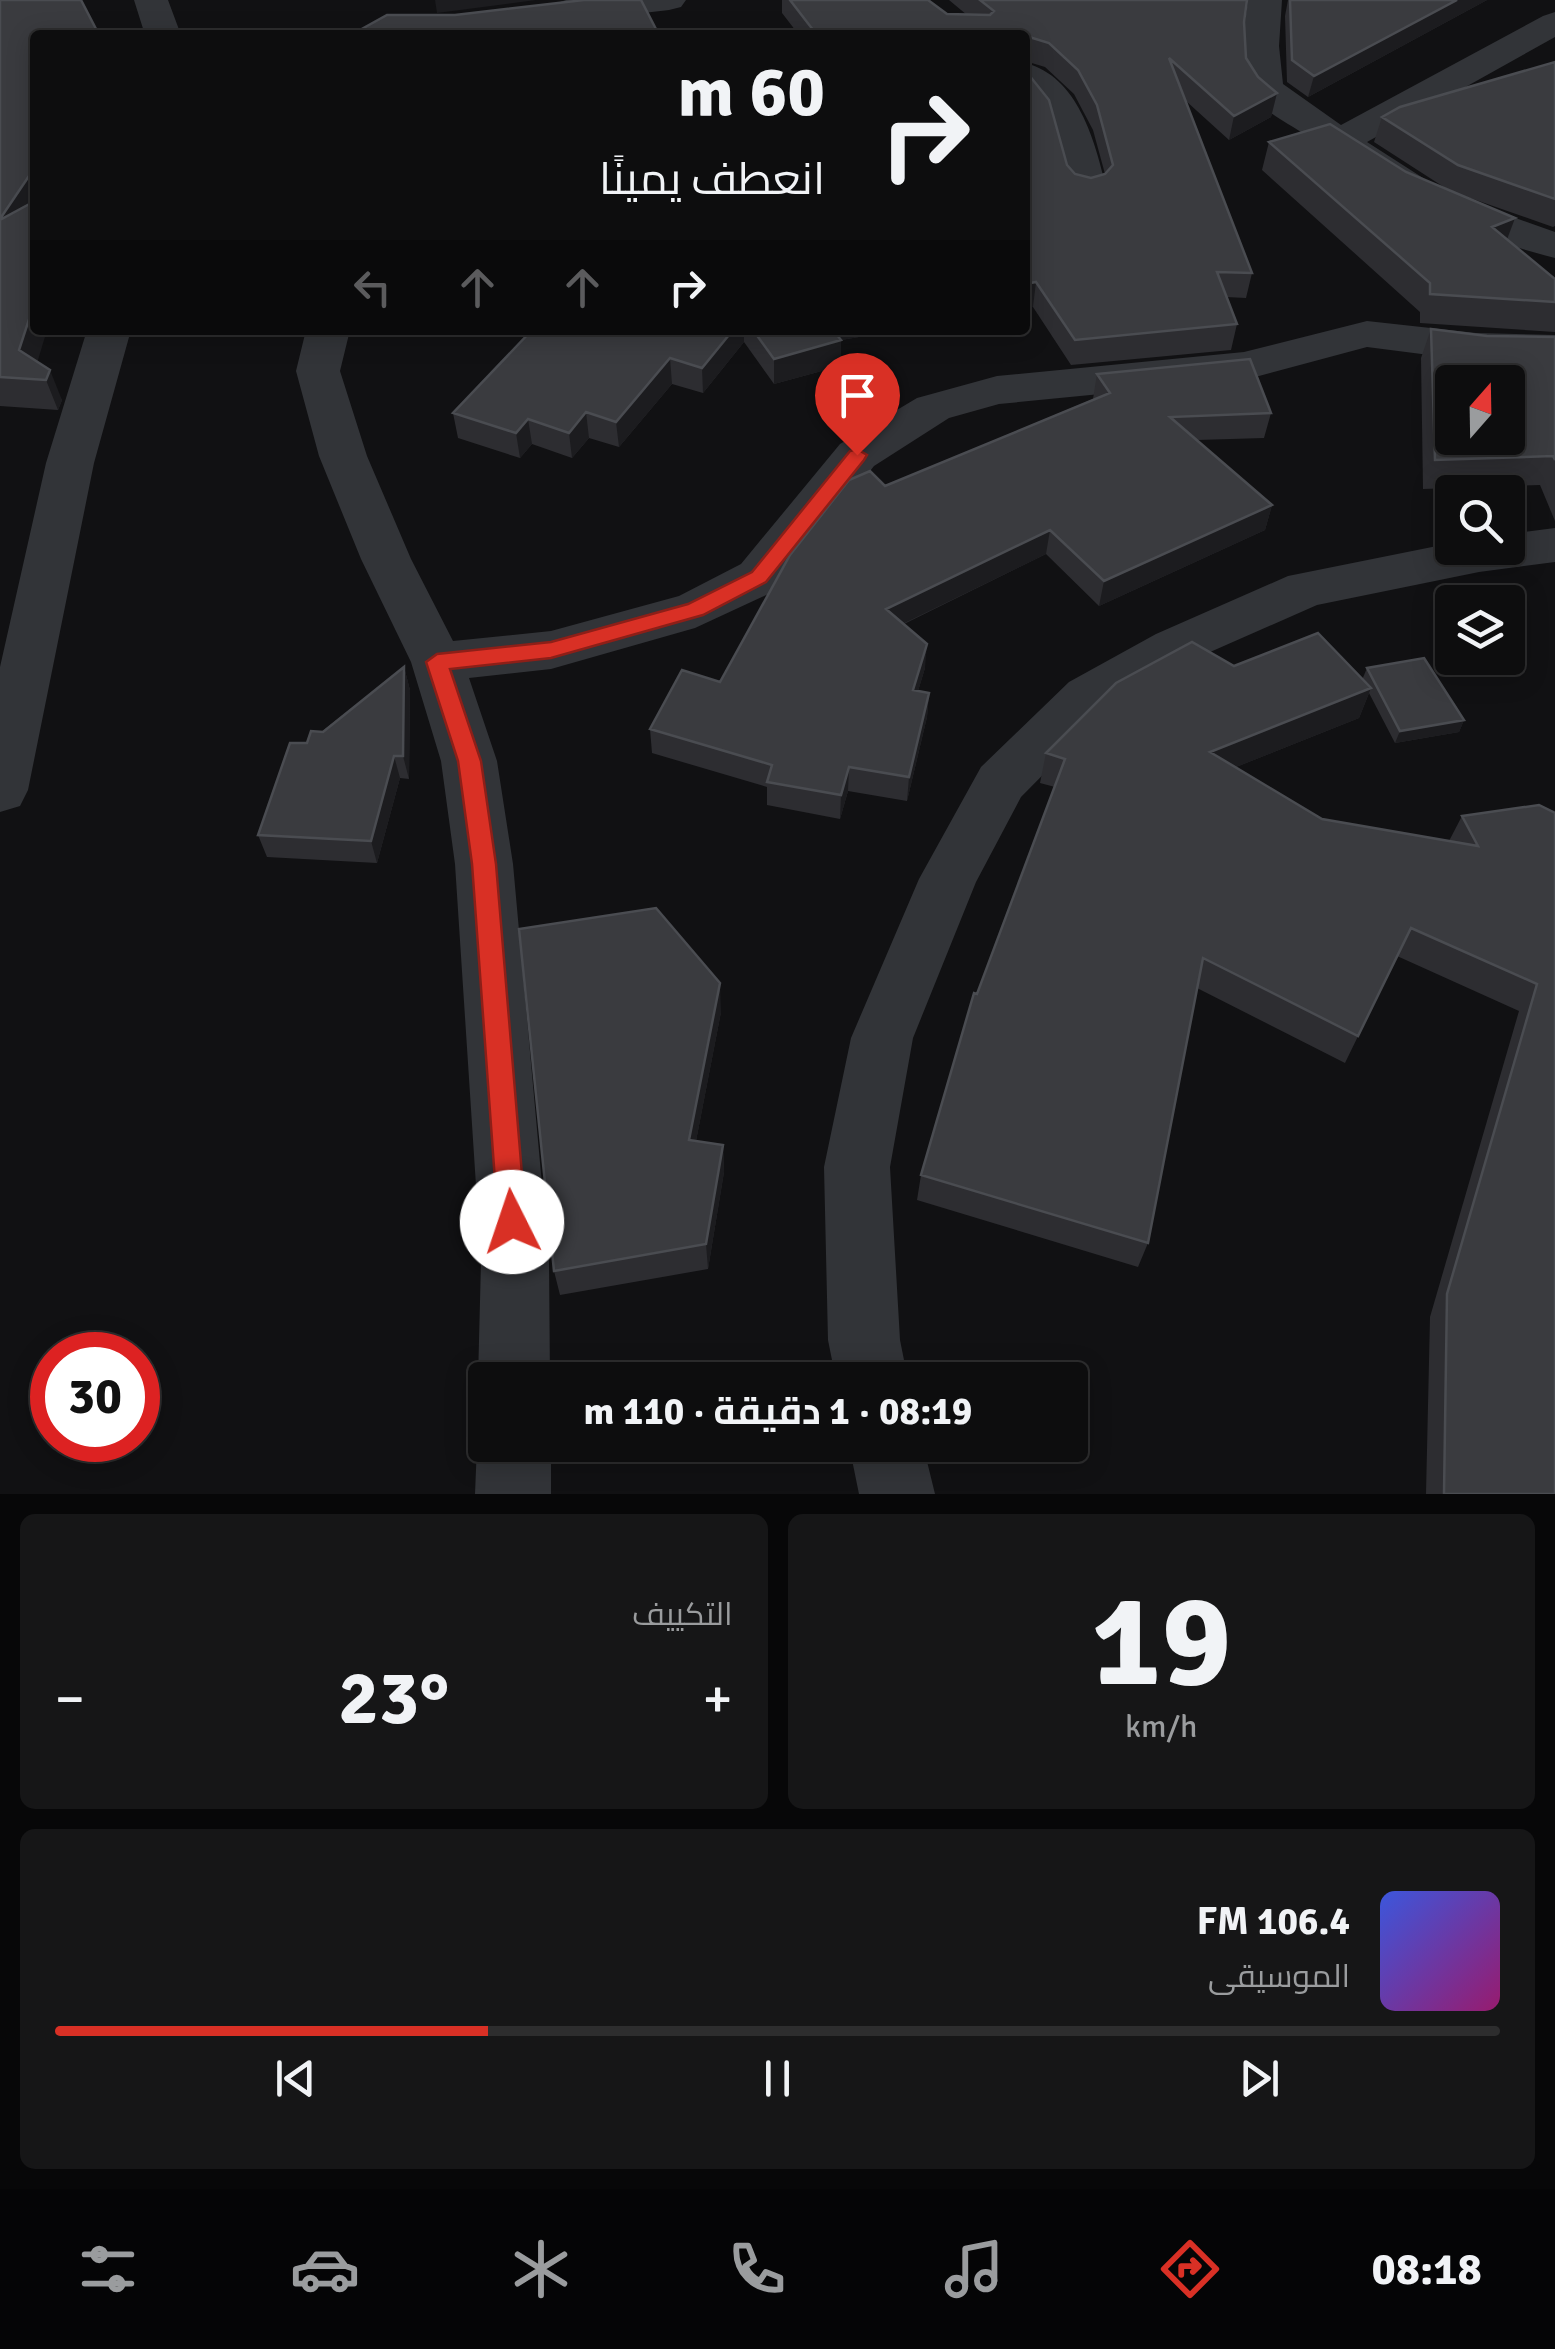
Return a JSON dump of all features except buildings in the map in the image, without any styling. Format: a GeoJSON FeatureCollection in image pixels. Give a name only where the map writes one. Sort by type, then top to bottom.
{"type":"FeatureCollection","features":[{"type":"Feature","properties":{"kind":"street"},"geometry":{"type":"LineString","coordinates":[[151,0],[161,30]]}},
{"type":"Feature","properties":{"kind":"street"},"geometry":{"type":"LineString","coordinates":[[536,14],[669,0]]}},
{"type":"Feature","properties":{"kind":"street"},"geometry":{"type":"LineString","coordinates":[[1266,0],[1261,46],[1265,87],[1337,143],[1434,203],[1555,246]]}},
{"type":"Feature","properties":{"kind":"street"},"geometry":{"type":"LineString","coordinates":[[1337,143],[1555,24]]}},
{"type":"Feature","properties":{"kind":"street"},"geometry":{"type":"LineString","coordinates":[[1030,78],[1056,98],[1072,127],[1086,187]]}},
{"type":"Feature","properties":{"kind":"street"},"geometry":{"type":"LineString","coordinates":[[437,662],[551,650],[695,610],[759,577],[857,455],[933,408],[949,403],[997,390],[1244,366],[1367,334],[1476,347],[1555,350]]}},
{"type":"Feature","properties":{"kind":"street"},"geometry":{"type":"LineString","coordinates":[[0,790],[70,463],[108,335]]}},
{"type":"Feature","properties":{"kind":"street"},"geometry":{"type":"LineString","coordinates":[[327,335],[318,371],[343,456],[386,559],[437,662],[469,761],[484,864],[515,1262],[514,1362]]}},
{"type":"Feature","properties":{"kind":"street"},"geometry":{"type":"LineString","coordinates":[[868,1362],[864,1340],[858,1167],[882,1038],[948,879],[1001,782],[1088,696],[1174,647],[1306,589],[1478,554],[1555,545]]}},
{"type":"Feature","properties":{"kind":"street"},"geometry":{"type":"LineString","coordinates":[[514,1462],[514,1494]]}},
{"type":"Feature","properties":{"kind":"street"},"geometry":{"type":"LineString","coordinates":[[889,1462],[896,1494]]}},
{"type":"Feature","properties":{"kind":"route"},"geometry":{"type":"LineString","coordinates":[[512,1222],[484,864],[469,761],[437,662],[551,650],[695,610],[759,577],[857,455]]}}]}
